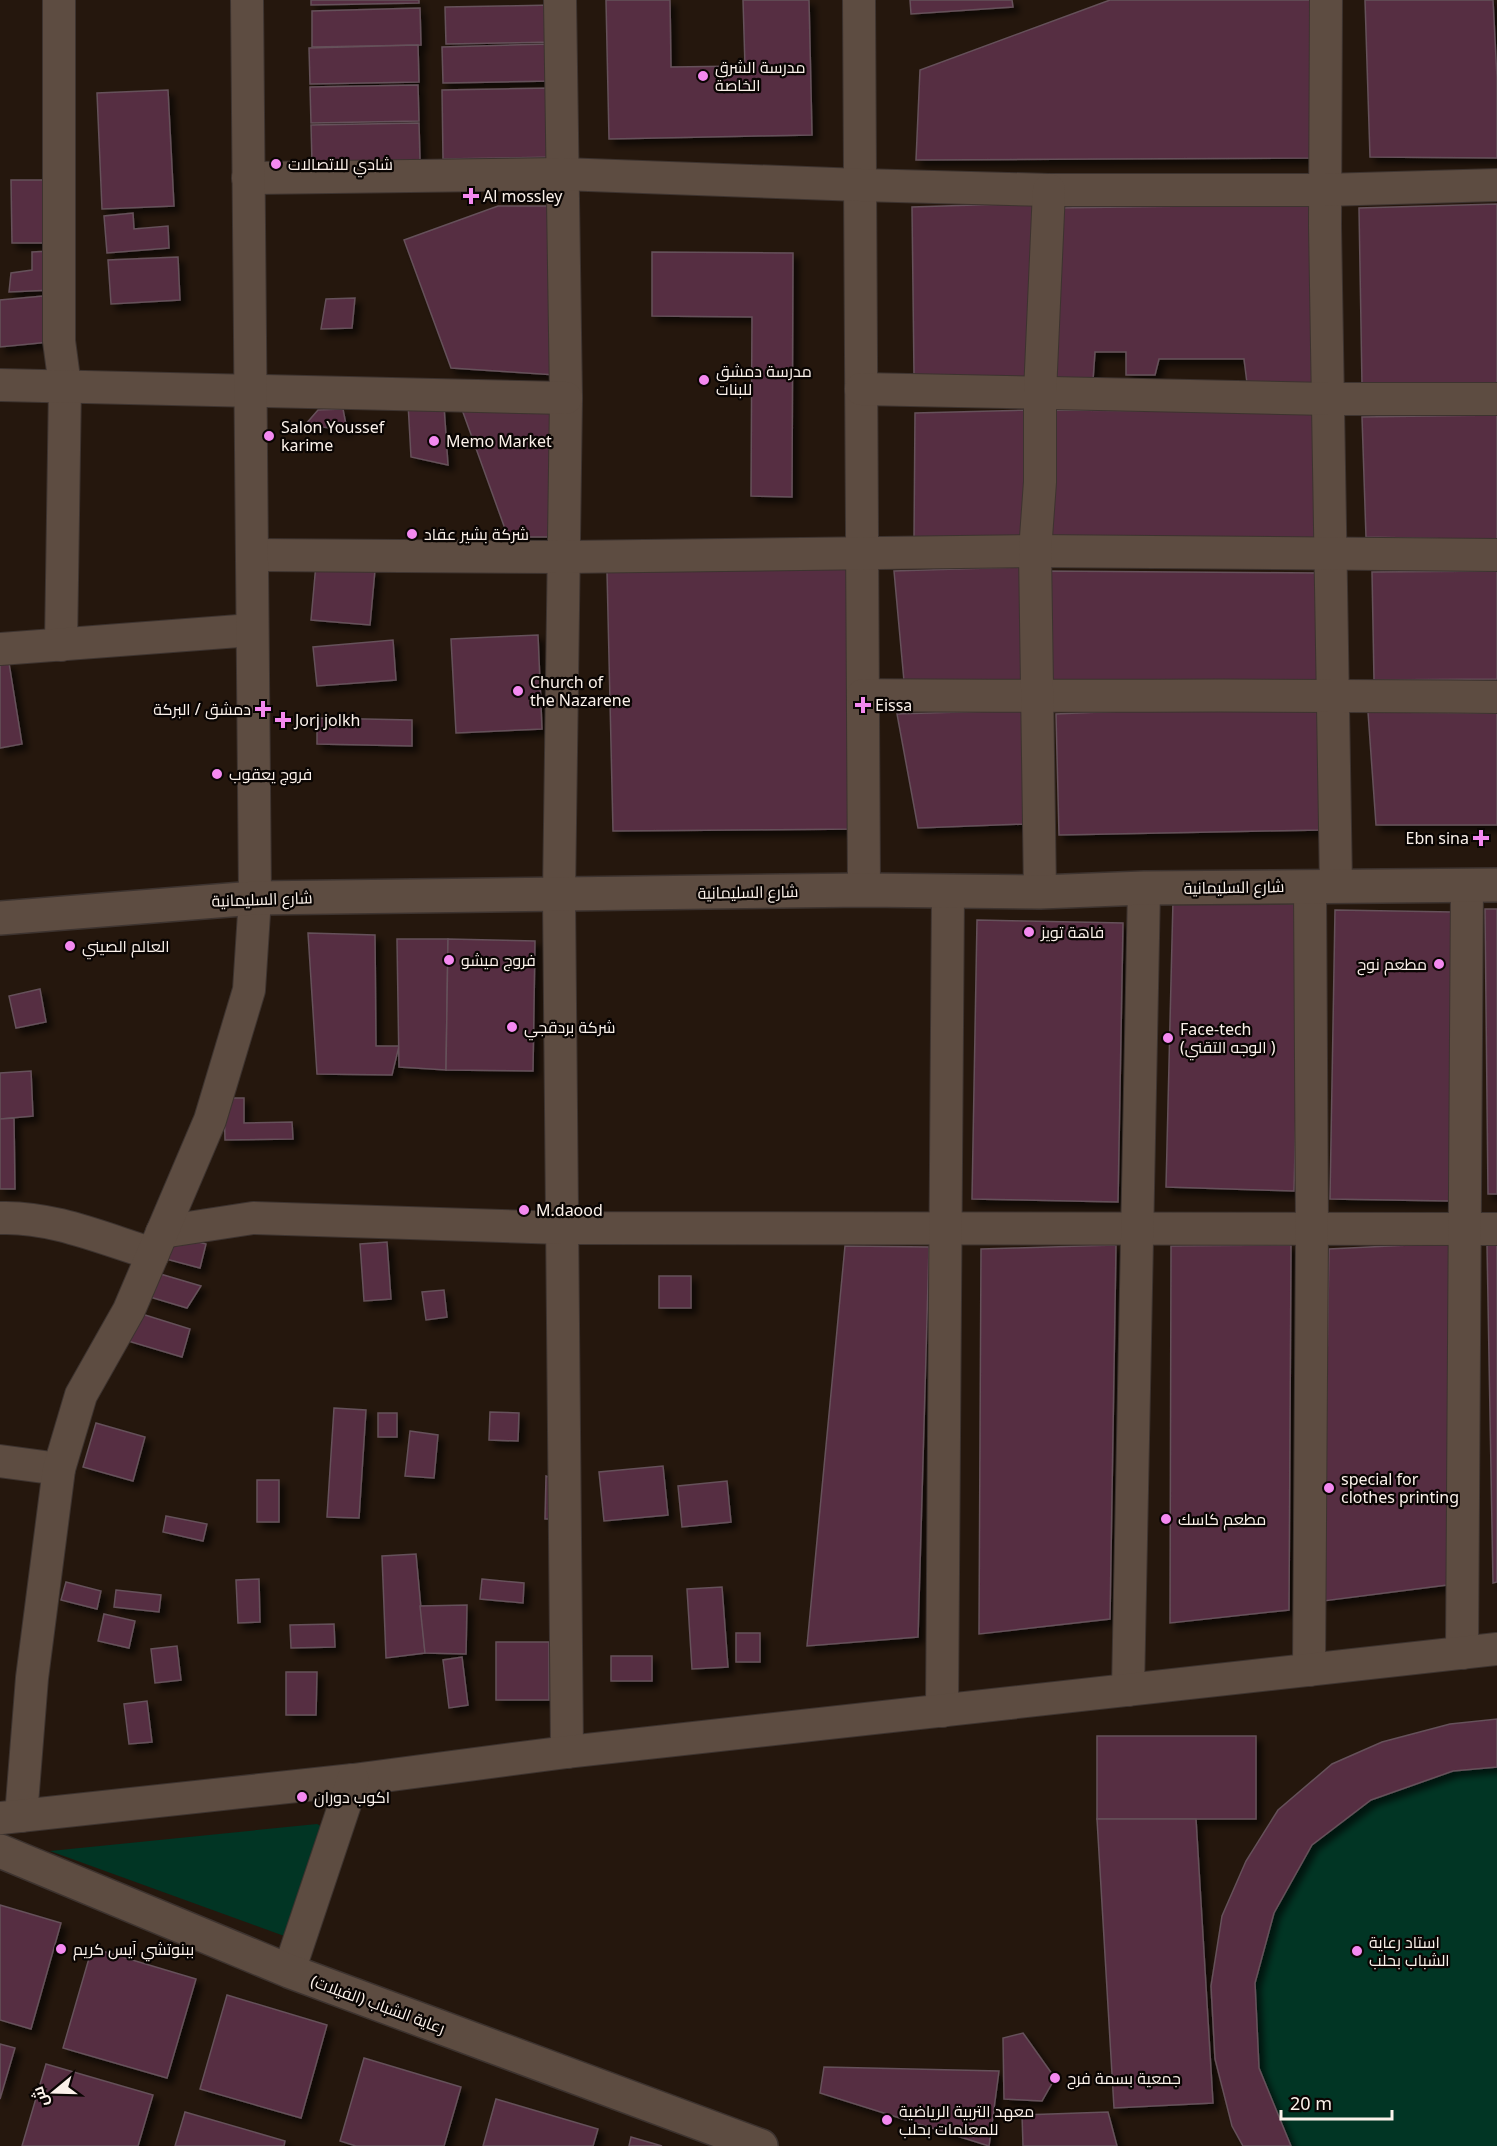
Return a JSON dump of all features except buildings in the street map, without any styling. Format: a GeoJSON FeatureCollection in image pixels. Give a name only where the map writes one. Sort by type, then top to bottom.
{"type":"FeatureCollection","features":[{"type":"Feature","properties":{"kind":"main road","name":"شارع السليمانية"},"geometry":{"type":"LineString","coordinates":[[0,918],[255,898],[864,890],[1040,892],[1144,888],[1482,885]]}},
{"type":"Feature","properties":{"kind":"main road","name":"رعاية الشباب (الفيلات)"},"geometry":{"type":"LineString","coordinates":[[0,1851],[289,1971],[761,2146]]}},
{"type":"Feature","properties":{"kind":"street"},"geometry":{"type":"LineString","coordinates":[[59,0],[59,341],[65,387],[61,645]]}},
{"type":"Feature","properties":{"kind":"street"},"geometry":{"type":"LineString","coordinates":[[247,0],[255,898],[249,990],[210,1120],[129,1310],[81,1395],[59,1469],[32,1678],[10,1817],[353,1780],[567,1752],[1497,1649]]}},
{"type":"Feature","properties":{"kind":"street"},"geometry":{"type":"LineString","coordinates":[[560,0],[566,398],[559,895],[567,1752]]}},
{"type":"Feature","properties":{"kind":"street"},"geometry":{"type":"LineString","coordinates":[[859,0],[864,890]]}},
{"type":"Feature","properties":{"kind":"street"},"geometry":{"type":"LineString","coordinates":[[1309,1670],[1312,1229],[1323,887],[1333,695],[1325,190],[1326,0]]}},
{"type":"Feature","properties":{"kind":"street"},"geometry":{"type":"LineString","coordinates":[[248,178],[562,174],[1049,190],[1325,190],[1497,185]]}},
{"type":"Feature","properties":{"kind":"street"},"geometry":{"type":"LineString","coordinates":[[1040,892],[1035,551],[1040,482],[1040,393],[1049,190]]}},
{"type":"Feature","properties":{"kind":"street"},"geometry":{"type":"LineString","coordinates":[[0,385],[566,398]]}},
{"type":"Feature","properties":{"kind":"street"},"geometry":{"type":"LineString","coordinates":[[861,389],[1328,399],[1497,399]]}},
{"type":"Feature","properties":{"kind":"street"},"geometry":{"type":"LineString","coordinates":[[252,555],[564,557],[1035,551],[1497,555]]}},
{"type":"Feature","properties":{"kind":"street"},"geometry":{"type":"LineString","coordinates":[[0,649],[252,630]]}},
{"type":"Feature","properties":{"kind":"street"},"geometry":{"type":"LineString","coordinates":[[863,696],[1497,697]]}},
{"type":"Feature","properties":{"kind":"street"},"geometry":{"type":"LineString","coordinates":[[1462,1653],[1466,1229],[1482,885]]}},
{"type":"Feature","properties":{"kind":"street"},"geometry":{"type":"LineString","coordinates":[[1128,1690],[1144,888]]}},
{"type":"Feature","properties":{"kind":"street"},"geometry":{"type":"LineString","coordinates":[[942,1711],[948,891]]}},
{"type":"Feature","properties":{"kind":"street"},"geometry":{"type":"LineString","coordinates":[[0,1218],[21,1217],[158,1243],[253,1218],[562,1228],[1497,1229]]}},
{"type":"Feature","properties":{"kind":"street"},"geometry":{"type":"LineString","coordinates":[[0,1461],[59,1469]]}},
{"type":"Feature","properties":{"kind":"street"},"geometry":{"type":"LineString","coordinates":[[289,1971],[353,1780]]}},
{"type":"Feature","properties":{"kind":"green space","name":"استاد رعاية الشباب بحلب"},"geometry":{"type":"Polygon","coordinates":[[[1497,1719],[1497,2146],[1243,2146],[1232,2126],[1215,2059],[1211,1986],[1222,1916],[1246,1861],[1278,1810],[1332,1764],[1382,1742],[1450,1724],[1497,1719]]]}},
{"type":"Feature","properties":{"kind":"green space"},"geometry":{"type":"Polygon","coordinates":[[[317,1824],[327,1829],[287,1937],[50,1851],[317,1824]]]}},
{"type":"Feature","properties":{"kind":"place","name":"مدرسة الشرق الخاصة"},"geometry":{"type":"Point","coordinates":[703,76]}},
{"type":"Feature","properties":{"kind":"place","name":"شادي للاتصالات"},"geometry":{"type":"Point","coordinates":[276,164]}},
{"type":"Feature","properties":{"kind":"place","name":"Al mossley"},"geometry":{"type":"Point","coordinates":[471,196]}},
{"type":"Feature","properties":{"kind":"place","name":"مدرسة دمشق للبنات"},"geometry":{"type":"Point","coordinates":[704,380]}},
{"type":"Feature","properties":{"kind":"place","name":"Salon Youssef karime"},"geometry":{"type":"Point","coordinates":[269,436]}},
{"type":"Feature","properties":{"kind":"place","name":"Memo Market"},"geometry":{"type":"Point","coordinates":[434,441]}},
{"type":"Feature","properties":{"kind":"place","name":"شركة بشير عقاد"},"geometry":{"type":"Point","coordinates":[412,534]}},
{"type":"Feature","properties":{"kind":"place","name":"Church of the Nazarene"},"geometry":{"type":"Point","coordinates":[518,691]}},
{"type":"Feature","properties":{"kind":"place","name":"Eissa"},"geometry":{"type":"Point","coordinates":[863,705]}},
{"type":"Feature","properties":{"kind":"place","name":"دمشق / البركة"},"geometry":{"type":"Point","coordinates":[263,709]}},
{"type":"Feature","properties":{"kind":"place","name":"Jorj jolkh"},"geometry":{"type":"Point","coordinates":[283,720]}},
{"type":"Feature","properties":{"kind":"place","name":"فروج يعقوب"},"geometry":{"type":"Point","coordinates":[217,774]}},
{"type":"Feature","properties":{"kind":"place","name":"Ebn sina"},"geometry":{"type":"Point","coordinates":[1481,838]}},
{"type":"Feature","properties":{"kind":"place","name":"فاهة تويز"},"geometry":{"type":"Point","coordinates":[1029,932]}},
{"type":"Feature","properties":{"kind":"place","name":"العالم الصيني"},"geometry":{"type":"Point","coordinates":[70,946]}},
{"type":"Feature","properties":{"kind":"place","name":"فروج ميشو"},"geometry":{"type":"Point","coordinates":[449,960]}},
{"type":"Feature","properties":{"kind":"place","name":"مطعم نوح"},"geometry":{"type":"Point","coordinates":[1439,964]}},
{"type":"Feature","properties":{"kind":"place","name":"شركة بردقجي"},"geometry":{"type":"Point","coordinates":[512,1027]}},
{"type":"Feature","properties":{"kind":"place","name":"Face-tech (الوجه التقني )"},"geometry":{"type":"Point","coordinates":[1168,1038]}},
{"type":"Feature","properties":{"kind":"place","name":"M.daood"},"geometry":{"type":"Point","coordinates":[524,1210]}},
{"type":"Feature","properties":{"kind":"place","name":"special for clothes printing"},"geometry":{"type":"Point","coordinates":[1329,1488]}},
{"type":"Feature","properties":{"kind":"place","name":"مطعم كاسك"},"geometry":{"type":"Point","coordinates":[1166,1519]}},
{"type":"Feature","properties":{"kind":"place","name":"اكوب دوران"},"geometry":{"type":"Point","coordinates":[302,1797]}},
{"type":"Feature","properties":{"kind":"place","name":"ببنوتشي آيس كريم"},"geometry":{"type":"Point","coordinates":[61,1949]}},
{"type":"Feature","properties":{"kind":"place","name":"استاد رعاية الشباب بحلب"},"geometry":{"type":"Point","coordinates":[1357,1951]}},
{"type":"Feature","properties":{"kind":"place","name":"جمعية بسمة فرح"},"geometry":{"type":"Point","coordinates":[1055,2078]}},
{"type":"Feature","properties":{"kind":"place","name":"معهد التربية الرياضية للمعلمات بحلب"},"geometry":{"type":"Point","coordinates":[887,2120]}}]}
